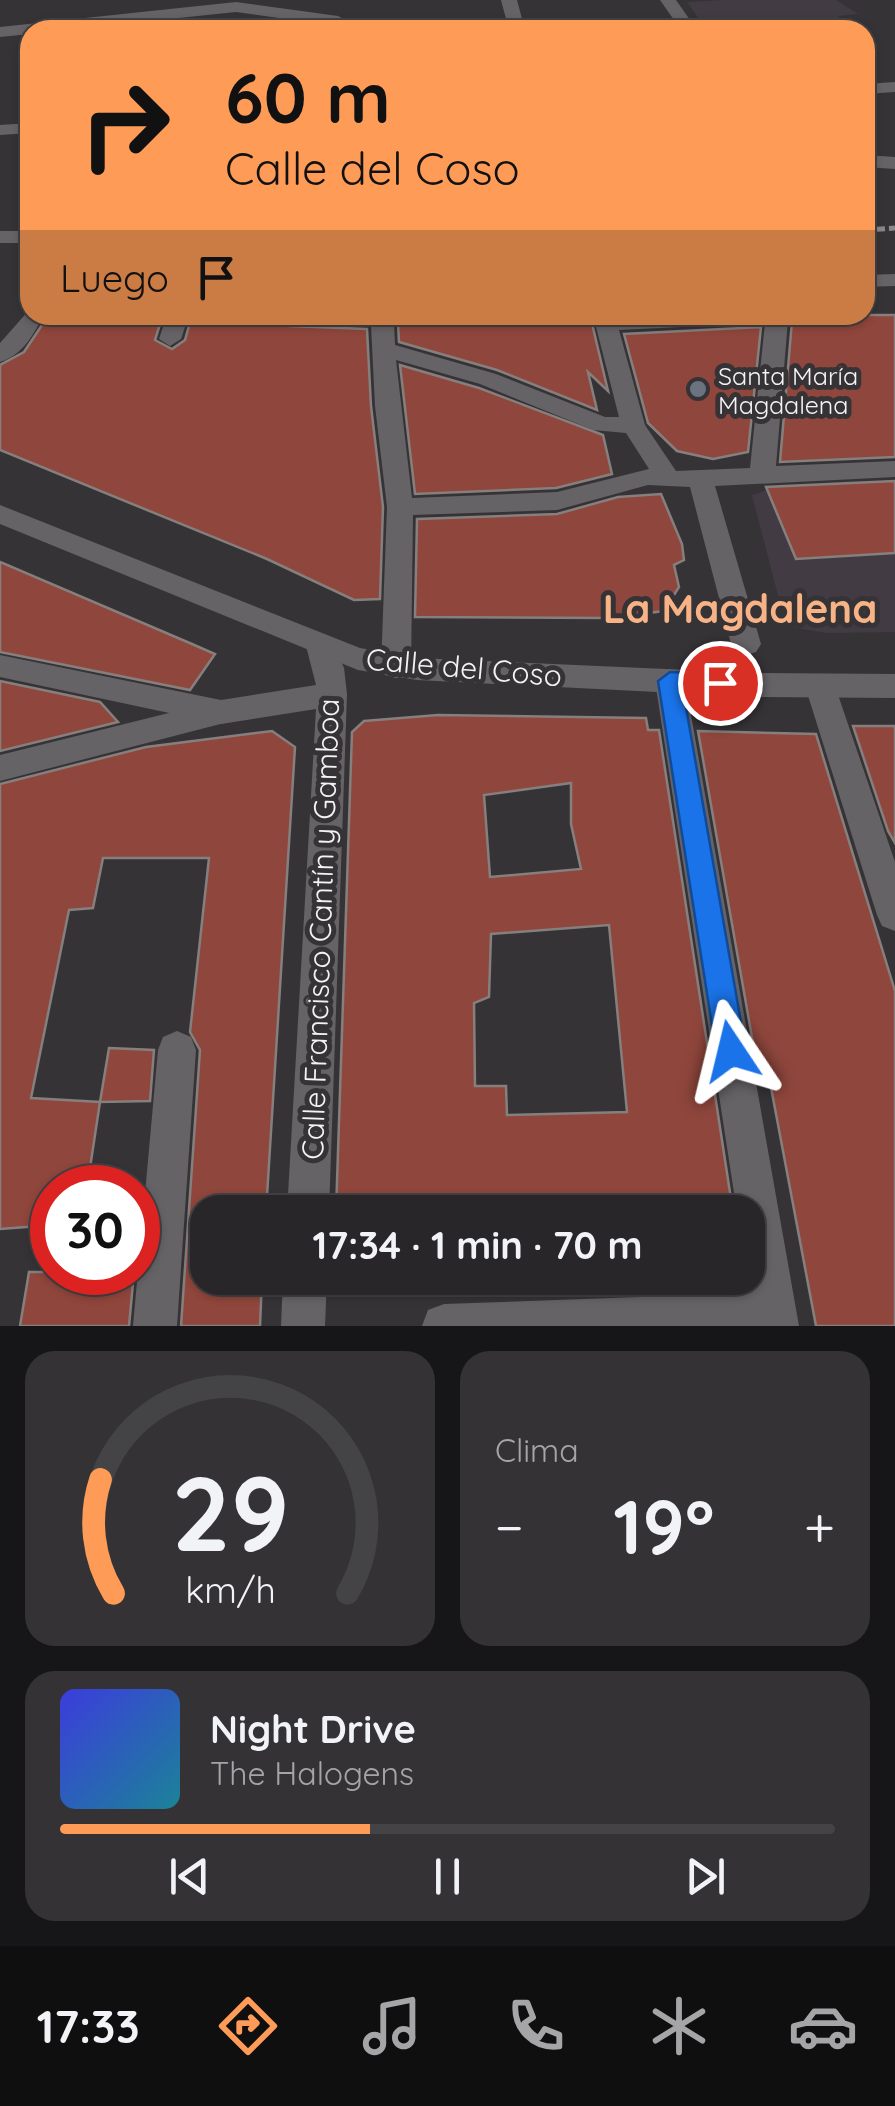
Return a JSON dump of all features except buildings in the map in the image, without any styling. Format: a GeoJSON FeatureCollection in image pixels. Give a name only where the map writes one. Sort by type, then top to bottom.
{"type":"FeatureCollection","features":[{"type":"Feature","properties":{"kind":"street"},"geometry":{"type":"LineString","coordinates":[[140,20],[236,7],[331,20]]}},
{"type":"Feature","properties":{"kind":"street"},"geometry":{"type":"LineString","coordinates":[[0,355],[20,338],[27,325]]}},
{"type":"Feature","properties":{"kind":"street"},"geometry":{"type":"LineString","coordinates":[[170,339],[175,325]]}},
{"type":"Feature","properties":{"kind":"street"},"geometry":{"type":"LineString","coordinates":[[386,325],[387,406],[400,508],[396,667]]}},
{"type":"Feature","properties":{"kind":"street"},"geometry":{"type":"LineString","coordinates":[[606,325],[633,426],[669,480]]}},
{"type":"Feature","properties":{"kind":"street"},"geometry":{"type":"LineString","coordinates":[[762,474],[778,325]]}},
{"type":"Feature","properties":{"kind":"street"},"geometry":{"type":"LineString","coordinates":[[385,350],[488,379],[602,425],[633,426]]}},
{"type":"Feature","properties":{"kind":"street"},"geometry":{"type":"LineString","coordinates":[[400,508],[557,501],[648,477],[669,480],[895,469]]}},
{"type":"Feature","properties":{"kind":"street"},"geometry":{"type":"LineString","coordinates":[[700,478],[746,644]]}},
{"type":"Feature","properties":{"kind":"street","name":"Calle del Coso"},"geometry":{"type":"LineString","coordinates":[[0,514],[321,646],[396,667],[670,681],[895,686]]}},
{"type":"Feature","properties":{"kind":"street","name":"Calle Francisco Cantín y Gamboa"},"geometry":{"type":"LineString","coordinates":[[309,1195],[332,694],[321,646]]}},
{"type":"Feature","properties":{"kind":"street"},"geometry":{"type":"LineString","coordinates":[[0,666],[221,712]]}},
{"type":"Feature","properties":{"kind":"street"},"geometry":{"type":"LineString","coordinates":[[444,1326],[776,1320],[670,681]]}},
{"type":"Feature","properties":{"kind":"street"},"geometry":{"type":"LineString","coordinates":[[820,686],[895,915]]}},
{"type":"Feature","properties":{"kind":"street"},"geometry":{"type":"LineString","coordinates":[[0,768],[221,712],[332,694]]}},
{"type":"Feature","properties":{"kind":"street"},"geometry":{"type":"LineString","coordinates":[[155,1326],[178,1050]]}},
{"type":"Feature","properties":{"kind":"street"},"geometry":{"type":"LineString","coordinates":[[303,1326],[304,1295]]}},
{"type":"Feature","properties":{"kind":"shaded area"},"geometry":{"type":"Polygon","coordinates":[[[836,0],[858,14],[838,16],[841,20],[700,20],[687,2],[836,0]]]}},
{"type":"Feature","properties":{"kind":"shaded area"},"geometry":{"type":"Polygon","coordinates":[[[895,482],[895,632],[826,633],[786,626],[752,495],[774,488],[895,482]]]}},
{"type":"Feature","properties":{"kind":"place","name":"Santa María Magdalena"},"geometry":{"type":"Point","coordinates":[698,389]}},
{"type":"Feature","properties":{"kind":"district","name":"La Magdalena"},"geometry":{"type":"Point","coordinates":[740,608]}},
{"type":"Feature","properties":{"kind":"route"},"geometry":{"type":"LineString","coordinates":[[720,683],[670,681],[731,1051]]}}]}
